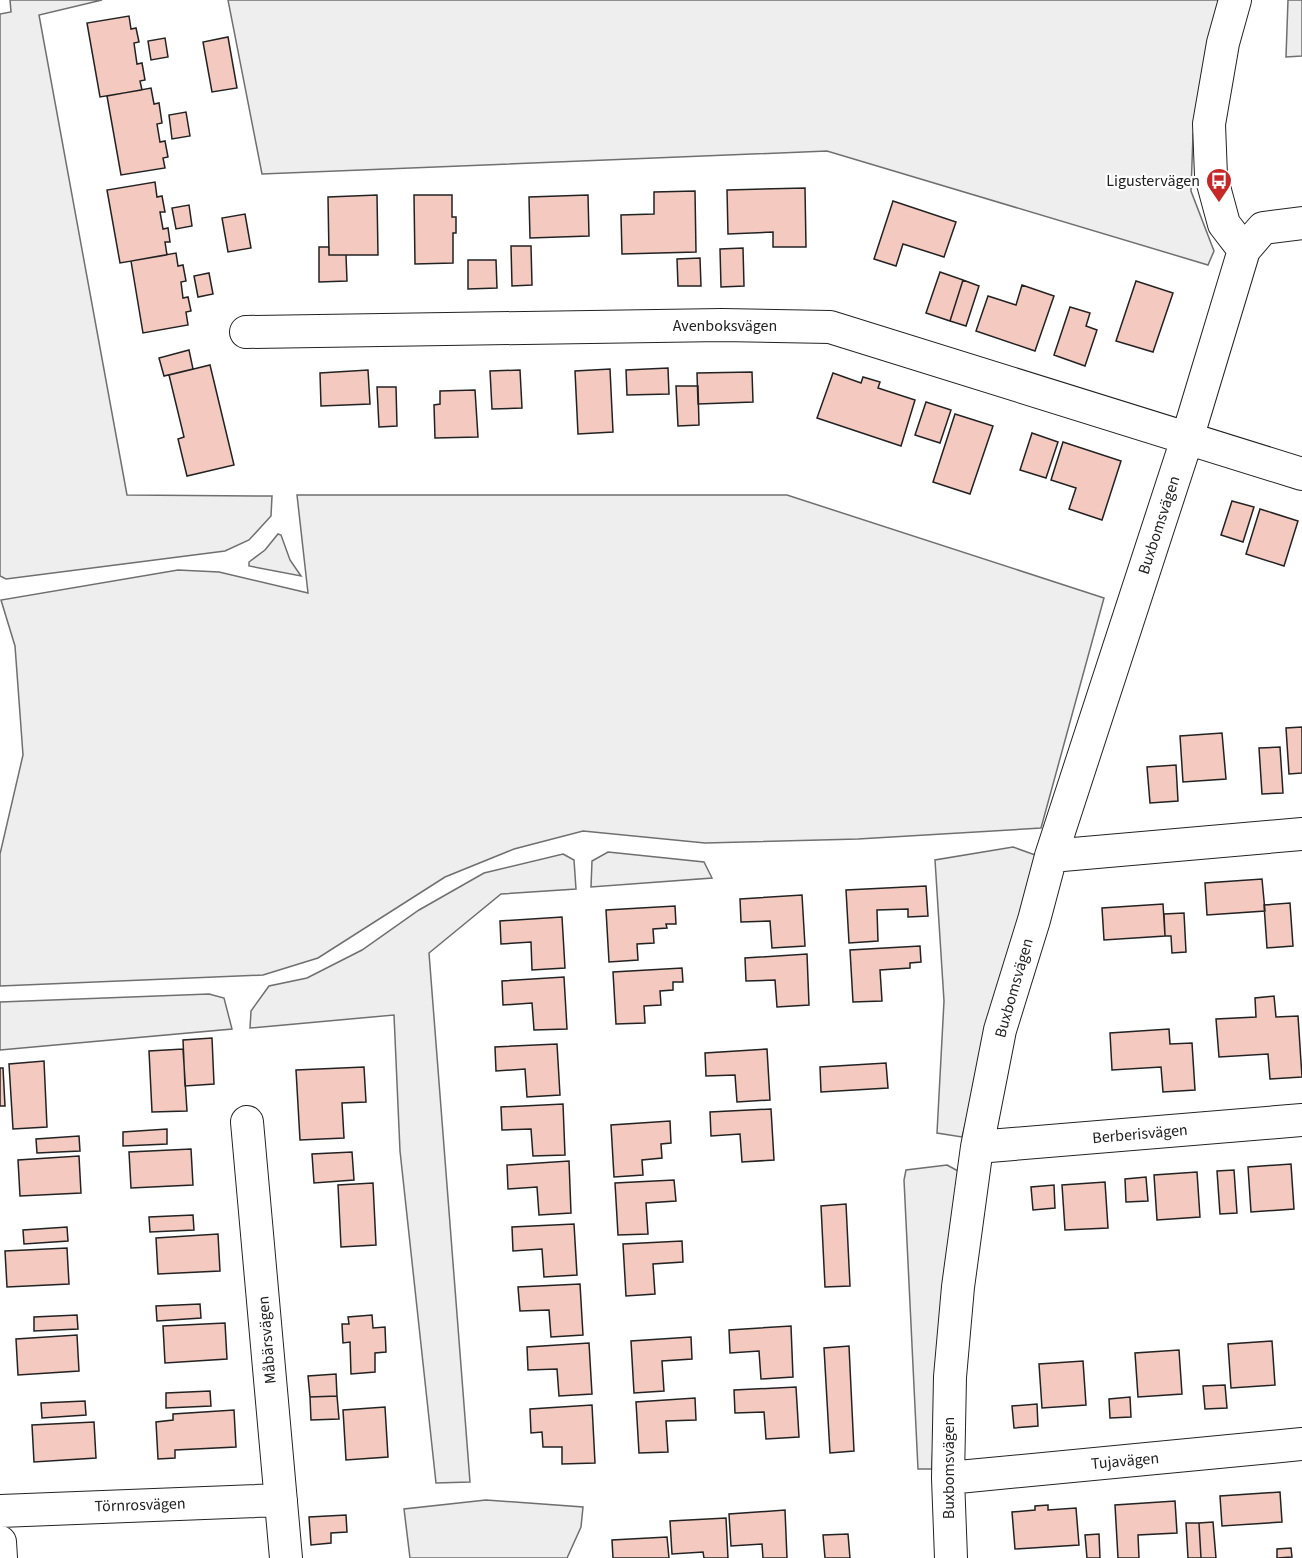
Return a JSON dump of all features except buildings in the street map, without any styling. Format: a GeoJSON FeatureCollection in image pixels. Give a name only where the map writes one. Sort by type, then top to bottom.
{"type":"FeatureCollection","features":[{"type":"Feature","properties":{"kind":"street"},"geometry":{"type":"LineString","coordinates":[[1235,0],[1223,43],[1209,124],[1211,176],[1224,224],[1244,250]]}},
{"type":"Feature","properties":{"kind":"street"},"geometry":{"type":"LineString","coordinates":[[1302,223],[1263,228],[1244,250],[1187,439],[1302,474]]}},
{"type":"Feature","properties":{"kind":"street","name":"Avenboksvägen"},"geometry":{"type":"LineString","coordinates":[[246,332],[722,325],[830,327],[1187,439]]}},
{"type":"Feature","properties":{"kind":"street","name":"Buxbomsvägen"},"geometry":{"type":"LineString","coordinates":[[951,1558],[948,1478],[951,1365],[958,1287],[977,1147],[1000,1030],[1051,856],[1187,439]]}},
{"type":"Feature","properties":{"kind":"street"},"geometry":{"type":"LineString","coordinates":[[1051,856],[1302,834]]}},
{"type":"Feature","properties":{"kind":"street","name":"Berberisvägen"},"geometry":{"type":"LineString","coordinates":[[977,1147],[1302,1120]]}},
{"type":"Feature","properties":{"kind":"street","name":"Måbärsvägen"},"geometry":{"type":"LineString","coordinates":[[247,1122],[286,1558]]}},
{"type":"Feature","properties":{"kind":"street","name":"Tujavägen"},"geometry":{"type":"LineString","coordinates":[[948,1478],[1302,1444]]}},
{"type":"Feature","properties":{"kind":"street","name":"Törnrosvägen"},"geometry":{"type":"LineString","coordinates":[[0,1511],[281,1500]]}},
{"type":"Feature","properties":{"kind":"street"},"geometry":{"type":"LineString","coordinates":[[0,1542],[2,1558]]}},
{"type":"Feature","properties":{"kind":"shaded area"},"geometry":{"type":"Polygon","coordinates":[[[10,0],[102,0],[39,15],[127,495],[272,496],[271,516],[249,540],[225,551],[6,579],[0,576],[0,14],[11,12],[10,0]]]}},
{"type":"Feature","properties":{"kind":"shaded area"},"geometry":{"type":"Polygon","coordinates":[[[228,0],[1220,0],[1212,24],[1193,135],[1191,191],[1214,251],[1208,265],[827,151],[262,174],[228,0]]]}},
{"type":"Feature","properties":{"kind":"shaded area"},"geometry":{"type":"Polygon","coordinates":[[[1288,0],[1302,0],[1302,56],[1286,57],[1288,0]]]}},
{"type":"Feature","properties":{"kind":"shaded area"},"geometry":{"type":"Polygon","coordinates":[[[297,495],[787,495],[1104,598],[1041,828],[858,839],[705,843],[583,831],[514,849],[445,877],[318,958],[263,975],[0,986],[0,854],[23,755],[15,646],[1,600],[178,570],[219,572],[308,593],[297,495]]]}},
{"type":"Feature","properties":{"kind":"shaded area"},"geometry":{"type":"Polygon","coordinates":[[[278,534],[281,535],[290,560],[301,576],[249,566],[249,562],[265,550],[278,534]]]}},
{"type":"Feature","properties":{"kind":"shaded area"},"geometry":{"type":"Polygon","coordinates":[[[1013,847],[1038,856],[962,1137],[937,1133],[944,1001],[935,860],[1013,847]]]}},
{"type":"Feature","properties":{"kind":"shaded area"},"geometry":{"type":"Polygon","coordinates":[[[608,852],[704,862],[712,878],[591,887],[592,861],[608,852]]]}},
{"type":"Feature","properties":{"kind":"shaded area"},"geometry":{"type":"Polygon","coordinates":[[[563,854],[574,860],[576,889],[501,894],[429,953],[470,1482],[436,1483],[400,1151],[394,1015],[250,1028],[251,1011],[269,986],[307,978],[362,950],[419,910],[484,873],[563,854]]]}},
{"type":"Feature","properties":{"kind":"shaded area"},"geometry":{"type":"Polygon","coordinates":[[[209,994],[224,998],[232,1029],[0,1050],[0,1002],[209,994]]]}},
{"type":"Feature","properties":{"kind":"shaded area"},"geometry":{"type":"Polygon","coordinates":[[[947,1165],[958,1171],[937,1348],[932,1469],[918,1469],[904,1180],[906,1170],[947,1165]]]}},
{"type":"Feature","properties":{"kind":"shaded area"},"geometry":{"type":"Polygon","coordinates":[[[486,1500],[583,1507],[581,1527],[567,1558],[410,1558],[404,1509],[486,1500]]]}},
{"type":"Feature","properties":{"kind":"place","name":"Ligustervägen"},"geometry":{"type":"Point","coordinates":[1219,204]}}]}
